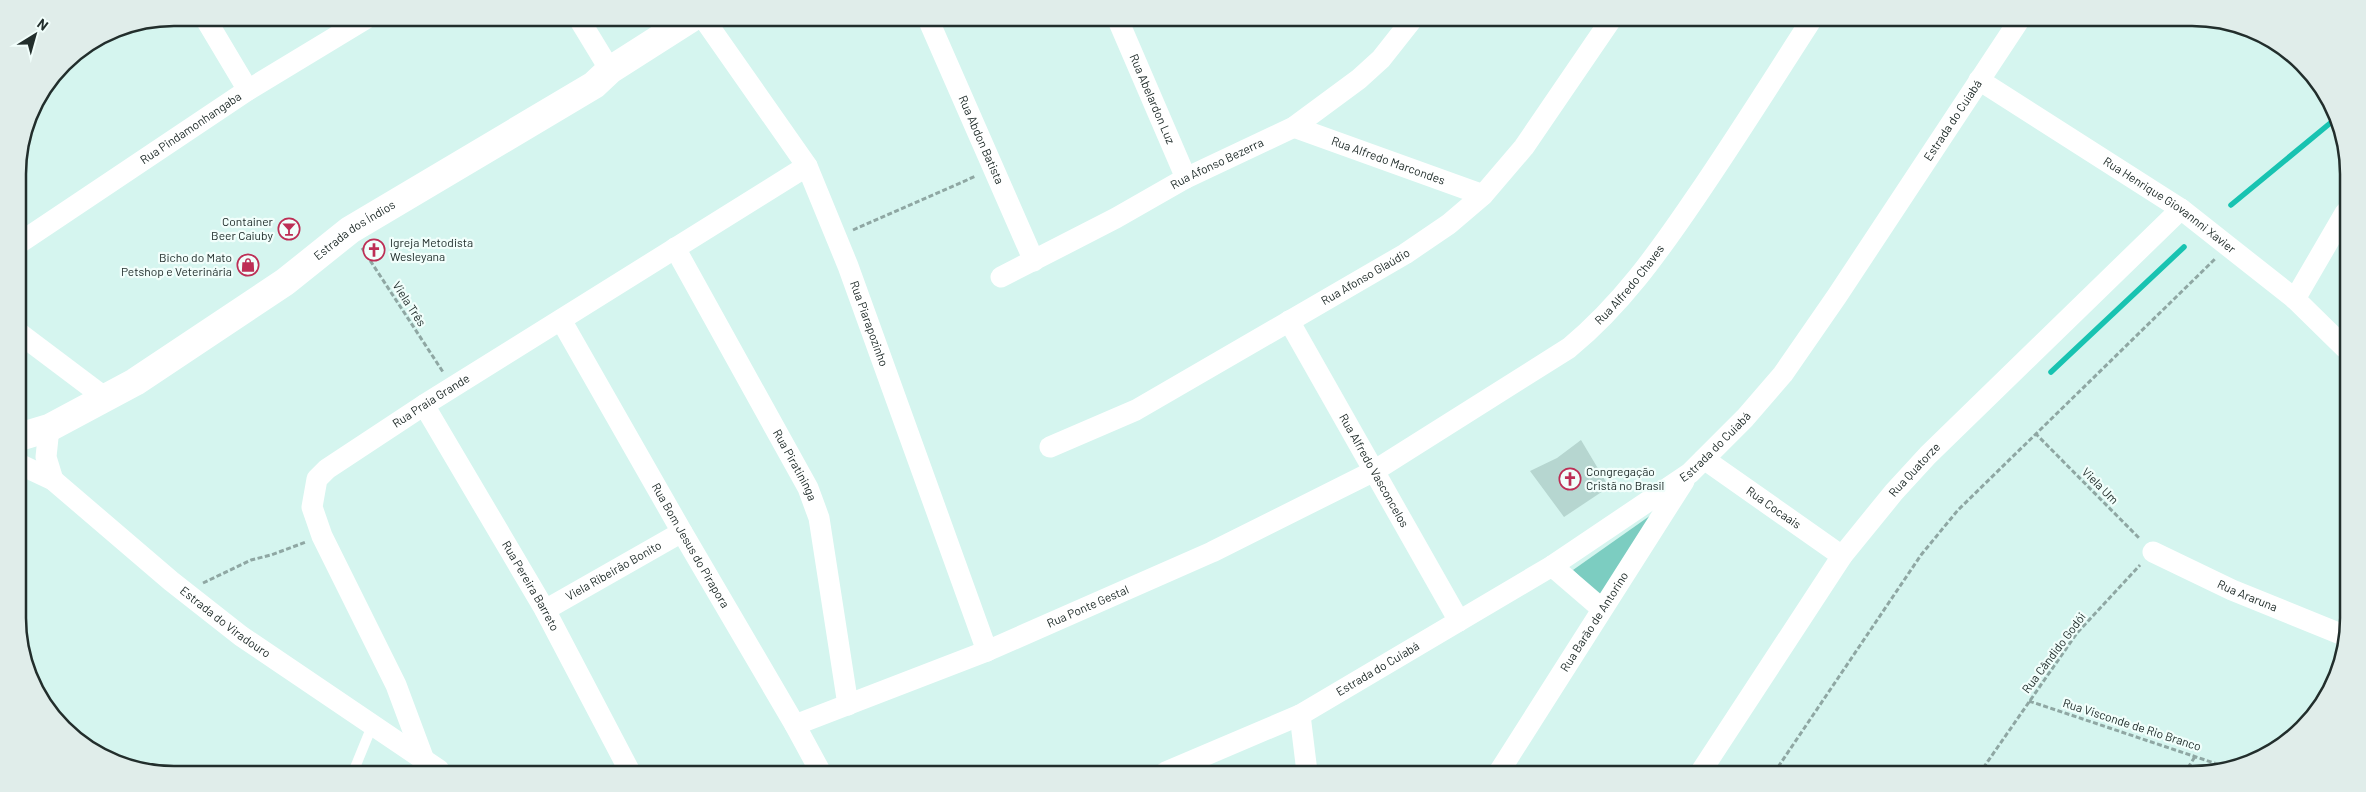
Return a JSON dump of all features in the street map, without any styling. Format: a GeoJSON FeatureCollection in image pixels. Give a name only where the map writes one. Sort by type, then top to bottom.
{"type":"FeatureCollection","features":[{"type":"Feature","properties":{"kind":"street","name":"Rua Afonso Bezerra"},"geometry":{"type":"LineString","coordinates":[[1001,277],[1116,218],[1186,178],[1294,127],[1359,79],[1381,59],[1407,26]]}},
{"type":"Feature","properties":{"kind":"street","name":"Rua Afonso Glaúdio"},"geometry":{"type":"LineString","coordinates":[[1050,447],[1136,410],[1405,254],[1449,224],[1483,194],[1524,146],[1606,26]]}},
{"type":"Feature","properties":{"kind":"street","name":"Rua Alfredo Chaves"},"geometry":{"type":"LineString","coordinates":[[1374,471],[1569,348],[1594,327],[1652,262],[1720,163],[1807,26]]}},
{"type":"Feature","properties":{"kind":"street","name":"Estrada do Cuiabá"},"geometry":{"type":"LineString","coordinates":[[1181,766],[1300,715],[1552,566],[1697,466],[1745,418],[1783,374],[2015,26]]}},
{"type":"Feature","properties":{"kind":"street"},"geometry":{"type":"LineString","coordinates":[[210,27],[248,90]]}},
{"type":"Feature","properties":{"kind":"street","name":"Rua Pindamonhangaba"},"geometry":{"type":"LineString","coordinates":[[27,238],[248,90],[351,27]]}},
{"type":"Feature","properties":{"kind":"street"},"geometry":{"type":"LineString","coordinates":[[584,27],[610,70]]}},
{"type":"Feature","properties":{"kind":"street","name":"Estrada dos Índios"},"geometry":{"type":"LineString","coordinates":[[26,435],[49,428],[135,382],[285,282],[350,230],[594,85],[610,70],[678,27]]}},
{"type":"Feature","properties":{"kind":"street","name":"Rua Piarapozinho"},"geometry":{"type":"LineString","coordinates":[[709,27],[807,166],[837,237],[987,651]]}},
{"type":"Feature","properties":{"kind":"street","name":"Rua Abdon Batista"},"geometry":{"type":"LineString","coordinates":[[931,27],[1034,261]]}},
{"type":"Feature","properties":{"kind":"street","name":"Rua Abelardon Luz"},"geometry":{"type":"LineString","coordinates":[[1121,27],[1186,178]]}},
{"type":"Feature","properties":{"kind":"street","name":"Rua Henrique Giovannni Xavier"},"geometry":{"type":"LineString","coordinates":[[1979,80],[2181,208],[2295,299],[2340,343]]}},
{"type":"Feature","properties":{"kind":"street","name":"Rua Alfredo Marcondes"},"geometry":{"type":"LineString","coordinates":[[1294,127],[1483,194]]}},
{"type":"Feature","properties":{"kind":"street","name":"Rua Praia Grande"},"geometry":{"type":"LineString","coordinates":[[432,765],[396,685],[322,536],[312,508],[317,480],[327,469],[424,406],[807,166]]}},
{"type":"Feature","properties":{"kind":"street","name":"Rua Quatorze"},"geometry":{"type":"LineString","coordinates":[[1705,765],[1842,556],[1928,455],[2181,208]]}},
{"type":"Feature","properties":{"kind":"street"},"geometry":{"type":"LineString","coordinates":[[2295,299],[2340,222]]}},
{"type":"Feature","properties":{"kind":"street","name":"Rua Piratininga"},"geometry":{"type":"LineString","coordinates":[[675,248],[810,496],[819,518],[848,705]]}},
{"type":"Feature","properties":{"kind":"street","name":"Rua Bom Jesus do Pirapora"},"geometry":{"type":"LineString","coordinates":[[561,320],[817,766]]}},
{"type":"Feature","properties":{"kind":"street","name":"Rua Alfredo Vasconcelos"},"geometry":{"type":"LineString","coordinates":[[1289,321],[1459,621]]}},
{"type":"Feature","properties":{"kind":"street"},"geometry":{"type":"LineString","coordinates":[[27,339],[104,397]]}},
{"type":"Feature","properties":{"kind":"street","name":"Rua Pereira Barreto"},"geometry":{"type":"LineString","coordinates":[[424,406],[544,610],[627,766]]}},
{"type":"Feature","properties":{"kind":"street"},"geometry":{"type":"LineString","coordinates":[[49,428],[46,457],[53,480]]}},
{"type":"Feature","properties":{"kind":"street","name":"Rua Cocaais"},"geometry":{"type":"LineString","coordinates":[[1697,466],[1842,556]]}},
{"type":"Feature","properties":{"kind":"street","name":"Rua Barão de Antorino"},"geometry":{"type":"LineString","coordinates":[[1503,765],[1602,609],[1697,466]]}},
{"type":"Feature","properties":{"kind":"street","name":"Estrada do Viradouro"},"geometry":{"type":"LineString","coordinates":[[26,467],[53,480],[184,591],[241,636],[432,765]]}},
{"type":"Feature","properties":{"kind":"street","name":"Rua Ponte Gestal"},"geometry":{"type":"LineString","coordinates":[[795,725],[987,651],[1212,552],[1374,471]]}},
{"type":"Feature","properties":{"kind":"street","name":"Viela Ribeirão Bonito"},"geometry":{"type":"LineString","coordinates":[[544,610],[682,532]]}},
{"type":"Feature","properties":{"kind":"street","name":"Rua Araruna"},"geometry":{"type":"LineString","coordinates":[[2153,552],[2232,590],[2338,633]]}},
{"type":"Feature","properties":{"kind":"street"},"geometry":{"type":"LineString","coordinates":[[1552,566],[1602,609]]}},
{"type":"Feature","properties":{"kind":"street"},"geometry":{"type":"LineString","coordinates":[[1300,715],[1306,765]]}},
{"type":"Feature","properties":{"kind":"lane"},"geometry":{"type":"LineString","coordinates":[[356,766],[372,726]]}},
{"type":"Feature","properties":{"kind":"path"},"geometry":{"type":"LineString","coordinates":[[837,237],[992,168]]}},
{"type":"Feature","properties":{"kind":"path","name":"Viela Três"},"geometry":{"type":"LineString","coordinates":[[350,230],[453,388]]}},
{"type":"Feature","properties":{"kind":"path"},"geometry":{"type":"LineString","coordinates":[[1779,765],[1921,555],[1958,510],[2229,245]]}},
{"type":"Feature","properties":{"kind":"path","name":"Viela Um"},"geometry":{"type":"LineString","coordinates":[[2035,433],[2153,552]]}},
{"type":"Feature","properties":{"kind":"path"},"geometry":{"type":"LineString","coordinates":[[184,591],[250,560],[271,555],[322,536]]}},
{"type":"Feature","properties":{"kind":"path","name":"Rua Cândido Godói"},"geometry":{"type":"LineString","coordinates":[[1986,765],[2076,633],[2153,552]]}},
{"type":"Feature","properties":{"kind":"path","name":"Rua Visconde de Rio Branco"},"geometry":{"type":"LineString","coordinates":[[2029,701],[2217,763]]}},
{"type":"Feature","properties":{"kind":"path"},"geometry":{"type":"LineString","coordinates":[[2190,765],[2196,755]]}},
{"type":"Feature","properties":{"kind":"green space"},"geometry":{"type":"Polygon","coordinates":[[[1661,508],[1603,599],[1573,570],[1661,508]]]}},
{"type":"Feature","properties":{"kind":"building","name":"Congregação Cristã no Brasil"},"geometry":{"type":"Polygon","coordinates":[[[1581,440],[1609,487],[1564,517],[1530,471],[1557,458],[1581,440]]]}},
{"type":"Feature","properties":{"kind":"waterway"},"geometry":{"type":"LineString","coordinates":[[2231,205],[2330,123]]}},
{"type":"Feature","properties":{"kind":"waterway"},"geometry":{"type":"LineString","coordinates":[[2051,372],[2184,247]]}},
{"type":"Feature","properties":{"kind":"place","name":"Container Beer Caiuby"},"geometry":{"type":"Point","coordinates":[289,229]}},
{"type":"Feature","properties":{"kind":"place","name":"Igreja Metodista Wesleyana"},"geometry":{"type":"Point","coordinates":[374,250]}},
{"type":"Feature","properties":{"kind":"place","name":"Bicho do Mato Petshop e Veterinária"},"geometry":{"type":"Point","coordinates":[248,265]}},
{"type":"Feature","properties":{"kind":"place","name":"Congregação Cristã no Brasil"},"geometry":{"type":"Point","coordinates":[1570,479]}}]}
